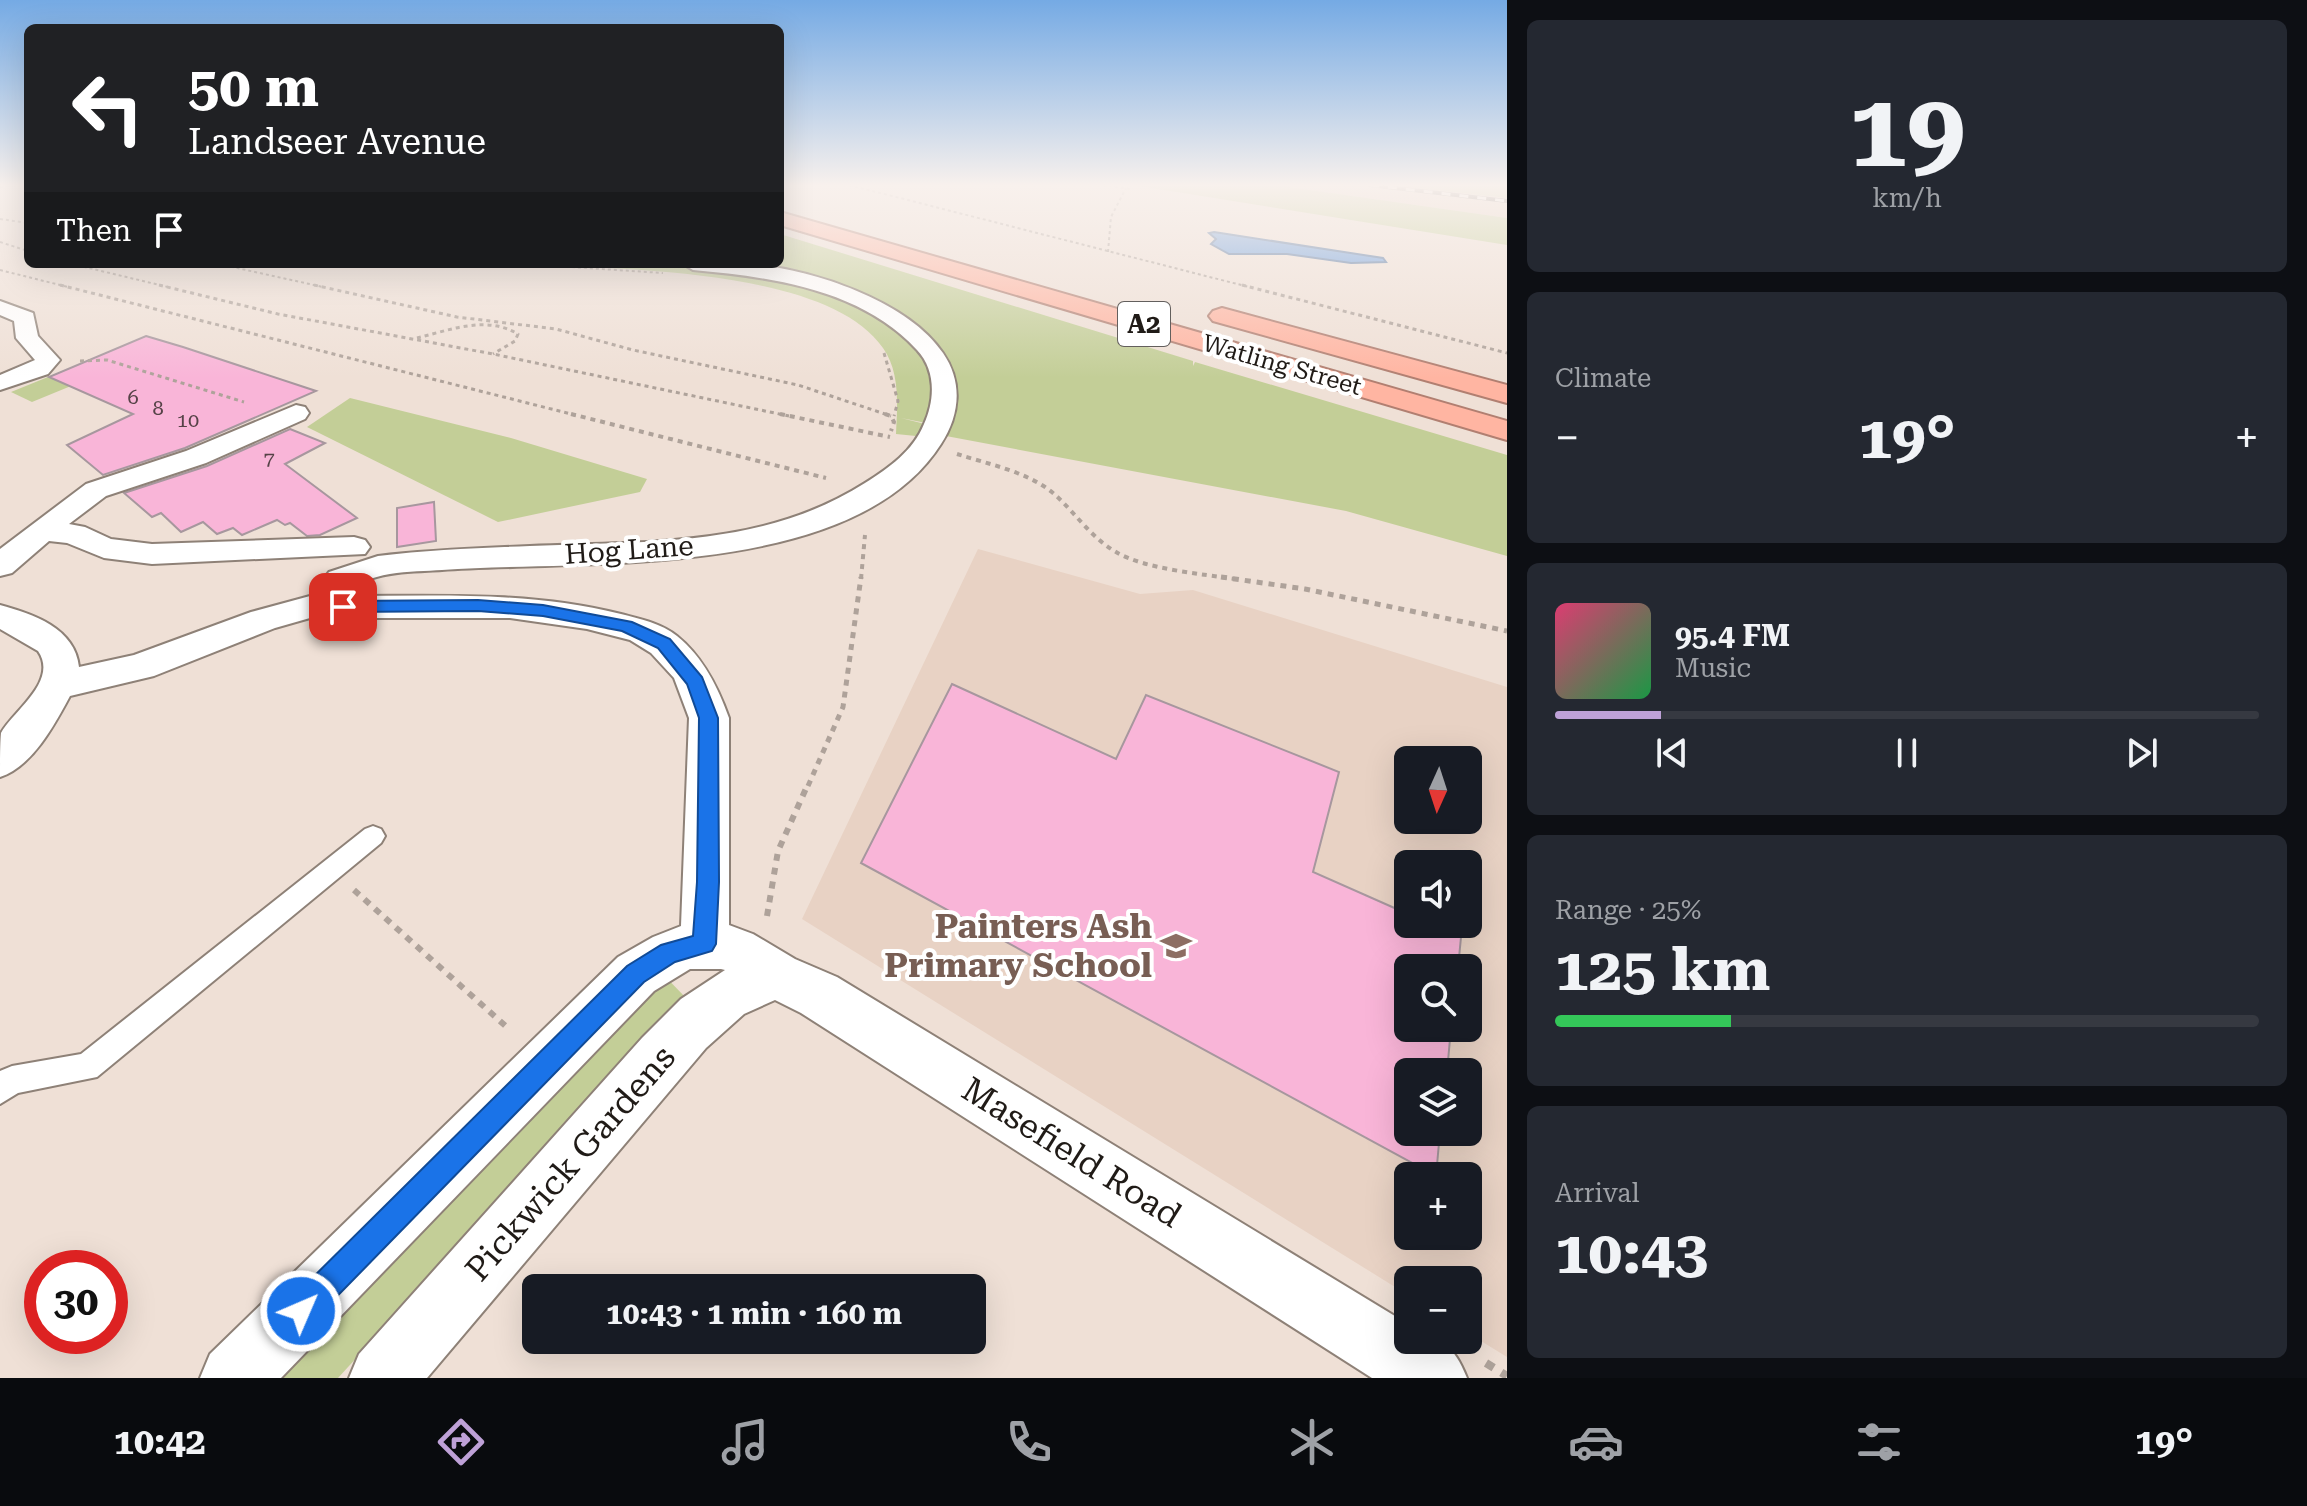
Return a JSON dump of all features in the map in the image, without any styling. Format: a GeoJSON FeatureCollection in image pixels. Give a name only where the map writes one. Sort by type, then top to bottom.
{"type":"FeatureCollection","features":[{"type":"Feature","properties":{"kind":"highway","name":"Watling Street"},"geometry":{"type":"LineString","coordinates":[[887,249],[1507,431]]}},
{"type":"Feature","properties":{"kind":"highway","name":"Watling Street"},"geometry":{"type":"LineString","coordinates":[[1203,311],[1507,394]]}},
{"type":"Feature","properties":{"kind":"street"},"geometry":{"type":"LineString","coordinates":[[683,269],[759,272],[821,284],[874,307],[901,326],[927,347],[946,385],[943,411],[926,446]]}},
{"type":"Feature","properties":{"kind":"street"},"geometry":{"type":"LineString","coordinates":[[0,307],[25,318],[26,336],[48,362],[0,383]]}},
{"type":"Feature","properties":{"kind":"street"},"geometry":{"type":"LineString","coordinates":[[0,566],[81,499],[105,486],[196,457],[285,417],[249,404]]}},
{"type":"Feature","properties":{"kind":"street","name":"Hog Lane"},"geometry":{"type":"LineString","coordinates":[[320,606],[341,579],[378,566],[668,549],[730,542],[801,527],[832,515],[869,494],[903,470],[926,446]]}},
{"type":"Feature","properties":{"kind":"street"},"geometry":{"type":"LineString","coordinates":[[42,531],[78,535],[104,548],[152,554],[354,547]]}},
{"type":"Feature","properties":{"kind":"street"},"geometry":{"type":"LineString","coordinates":[[57,685],[141,667],[263,620],[320,606],[510,607],[605,621],[642,631],[664,644],[696,682],[709,718],[704,944],[670,953],[644,967],[234,1378]]}},
{"type":"Feature","properties":{"kind":"street"},"geometry":{"type":"LineString","coordinates":[[0,617],[32,630],[57,652],[62,669],[57,685],[30,726],[0,761]]}},
{"type":"Feature","properties":{"kind":"street","name":"Masefield Road"},"geometry":{"type":"LineString","coordinates":[[704,944],[736,950],[777,976],[819,995],[1433,1378]]}},
{"type":"Feature","properties":{"kind":"street","name":"Pickwick Gardens"},"geometry":{"type":"LineString","coordinates":[[383,1378],[650,1068],[706,1009],[737,988],[777,976]]}},
{"type":"Feature","properties":{"kind":"lane"},"geometry":{"type":"LineString","coordinates":[[0,1089],[12,1080],[87,1067],[373,836]]}},
{"type":"Feature","properties":{"kind":"path"},"geometry":{"type":"LineString","coordinates":[[1098,249],[1507,353]]}},
{"type":"Feature","properties":{"kind":"path"},"geometry":{"type":"LineString","coordinates":[[88,268],[278,314],[493,354],[926,446],[992,465],[1057,495],[1094,537],[1118,554],[1180,571],[1319,592],[1507,631]]}},
{"type":"Feature","properties":{"kind":"path"},"geometry":{"type":"LineString","coordinates":[[237,268],[457,317],[556,329],[633,350],[798,385],[891,416],[893,426],[886,436]]}},
{"type":"Feature","properties":{"kind":"path"},"geometry":{"type":"LineString","coordinates":[[651,268],[683,269]]}},
{"type":"Feature","properties":{"kind":"path"},"geometry":{"type":"LineString","coordinates":[[0,270],[827,478]]}},
{"type":"Feature","properties":{"kind":"path"},"geometry":{"type":"LineString","coordinates":[[412,339],[466,327],[495,325],[511,328],[518,334],[515,341],[493,354]]}},
{"type":"Feature","properties":{"kind":"path"},"geometry":{"type":"LineString","coordinates":[[880,345],[898,402],[894,416]]}},
{"type":"Feature","properties":{"kind":"path"},"geometry":{"type":"LineString","coordinates":[[48,362],[107,360],[249,404]]}},
{"type":"Feature","properties":{"kind":"path"},"geometry":{"type":"LineString","coordinates":[[777,976],[765,925],[778,851],[843,707],[859,602],[866,528]]}},
{"type":"Feature","properties":{"kind":"path"},"geometry":{"type":"LineString","coordinates":[[331,868],[547,1063]]}},
{"type":"Feature","properties":{"kind":"shaded area","name":"Painters Ash Primary School"},"geometry":{"type":"Polygon","coordinates":[[[978,549],[1140,594],[1193,590],[1507,687],[1507,1357],[1482,1342],[1482,1266],[1394,1266],[1394,1286],[802,919],[978,549]]]}},
{"type":"Feature","properties":{"kind":"green space"},"geometry":{"type":"Polygon","coordinates":[[[784,249],[830,249],[1193,361],[1193,366],[1195,362],[1507,455],[1507,556],[1346,511],[946,436],[957,396],[951,371],[869,302],[729,268],[784,268],[784,249]]]}},
{"type":"Feature","properties":{"kind":"green space"},"geometry":{"type":"Polygon","coordinates":[[[617,268],[710,268],[759,274],[847,298],[916,342],[937,385],[926,423],[901,418],[925,424],[916,436],[896,434],[897,402],[893,368],[883,348],[856,322],[817,302],[771,288],[668,272],[617,268]]]}},
{"type":"Feature","properties":{"kind":"green space"},"geometry":{"type":"Polygon","coordinates":[[[48,377],[71,386],[32,402],[11,392],[48,377]]]}},
{"type":"Feature","properties":{"kind":"green space"},"geometry":{"type":"Polygon","coordinates":[[[350,398],[511,438],[647,479],[640,492],[498,522],[307,427],[350,398]]]}},
{"type":"Feature","properties":{"kind":"green space"},"geometry":{"type":"Polygon","coordinates":[[[656,967],[686,998],[338,1378],[254,1378],[656,967]]]}},
{"type":"Feature","properties":{"kind":"water"},"geometry":{"type":"Polygon","coordinates":[[[1221,249],[1326,249],[1383,258],[1386,262],[1351,263],[1287,254],[1229,254],[1221,249]]]}},
{"type":"Feature","properties":{"kind":"building"},"geometry":{"type":"Polygon","coordinates":[[[146,336],[316,391],[185,448],[103,475],[67,445],[133,414],[49,377],[146,336]]]}},
{"type":"Feature","properties":{"kind":"building"},"geometry":{"type":"Polygon","coordinates":[[[290,429],[325,443],[285,464],[357,518],[320,535],[307,536],[290,523],[285,525],[277,520],[242,535],[233,528],[217,534],[203,522],[181,532],[161,513],[152,517],[124,493],[207,466],[290,429]]]}},
{"type":"Feature","properties":{"kind":"building"},"geometry":{"type":"Polygon","coordinates":[[[434,502],[436,541],[397,547],[397,508],[434,502]]]}},
{"type":"Feature","properties":{"kind":"building"},"geometry":{"type":"Polygon","coordinates":[[[952,684],[1116,759],[1146,695],[1339,772],[1313,872],[1394,908],[1394,938],[1461,938],[1459,954],[1394,954],[1394,1042],[1450,1042],[1448,1058],[1394,1058],[1394,1146],[1439,1146],[1437,1162],[1410,1162],[861,863],[952,684]]]}},
{"type":"Feature","properties":{"kind":"place","name":"Painters Ash Primary School"},"geometry":{"type":"Point","coordinates":[1176,946]}},
{"type":"Feature","properties":{"kind":"route"},"geometry":{"type":"LineString","coordinates":[[301,1311],[636,974],[670,953],[704,944],[708,882],[709,718],[696,682],[664,644],[626,626],[587,617],[510,607],[343,607]]}}]}
